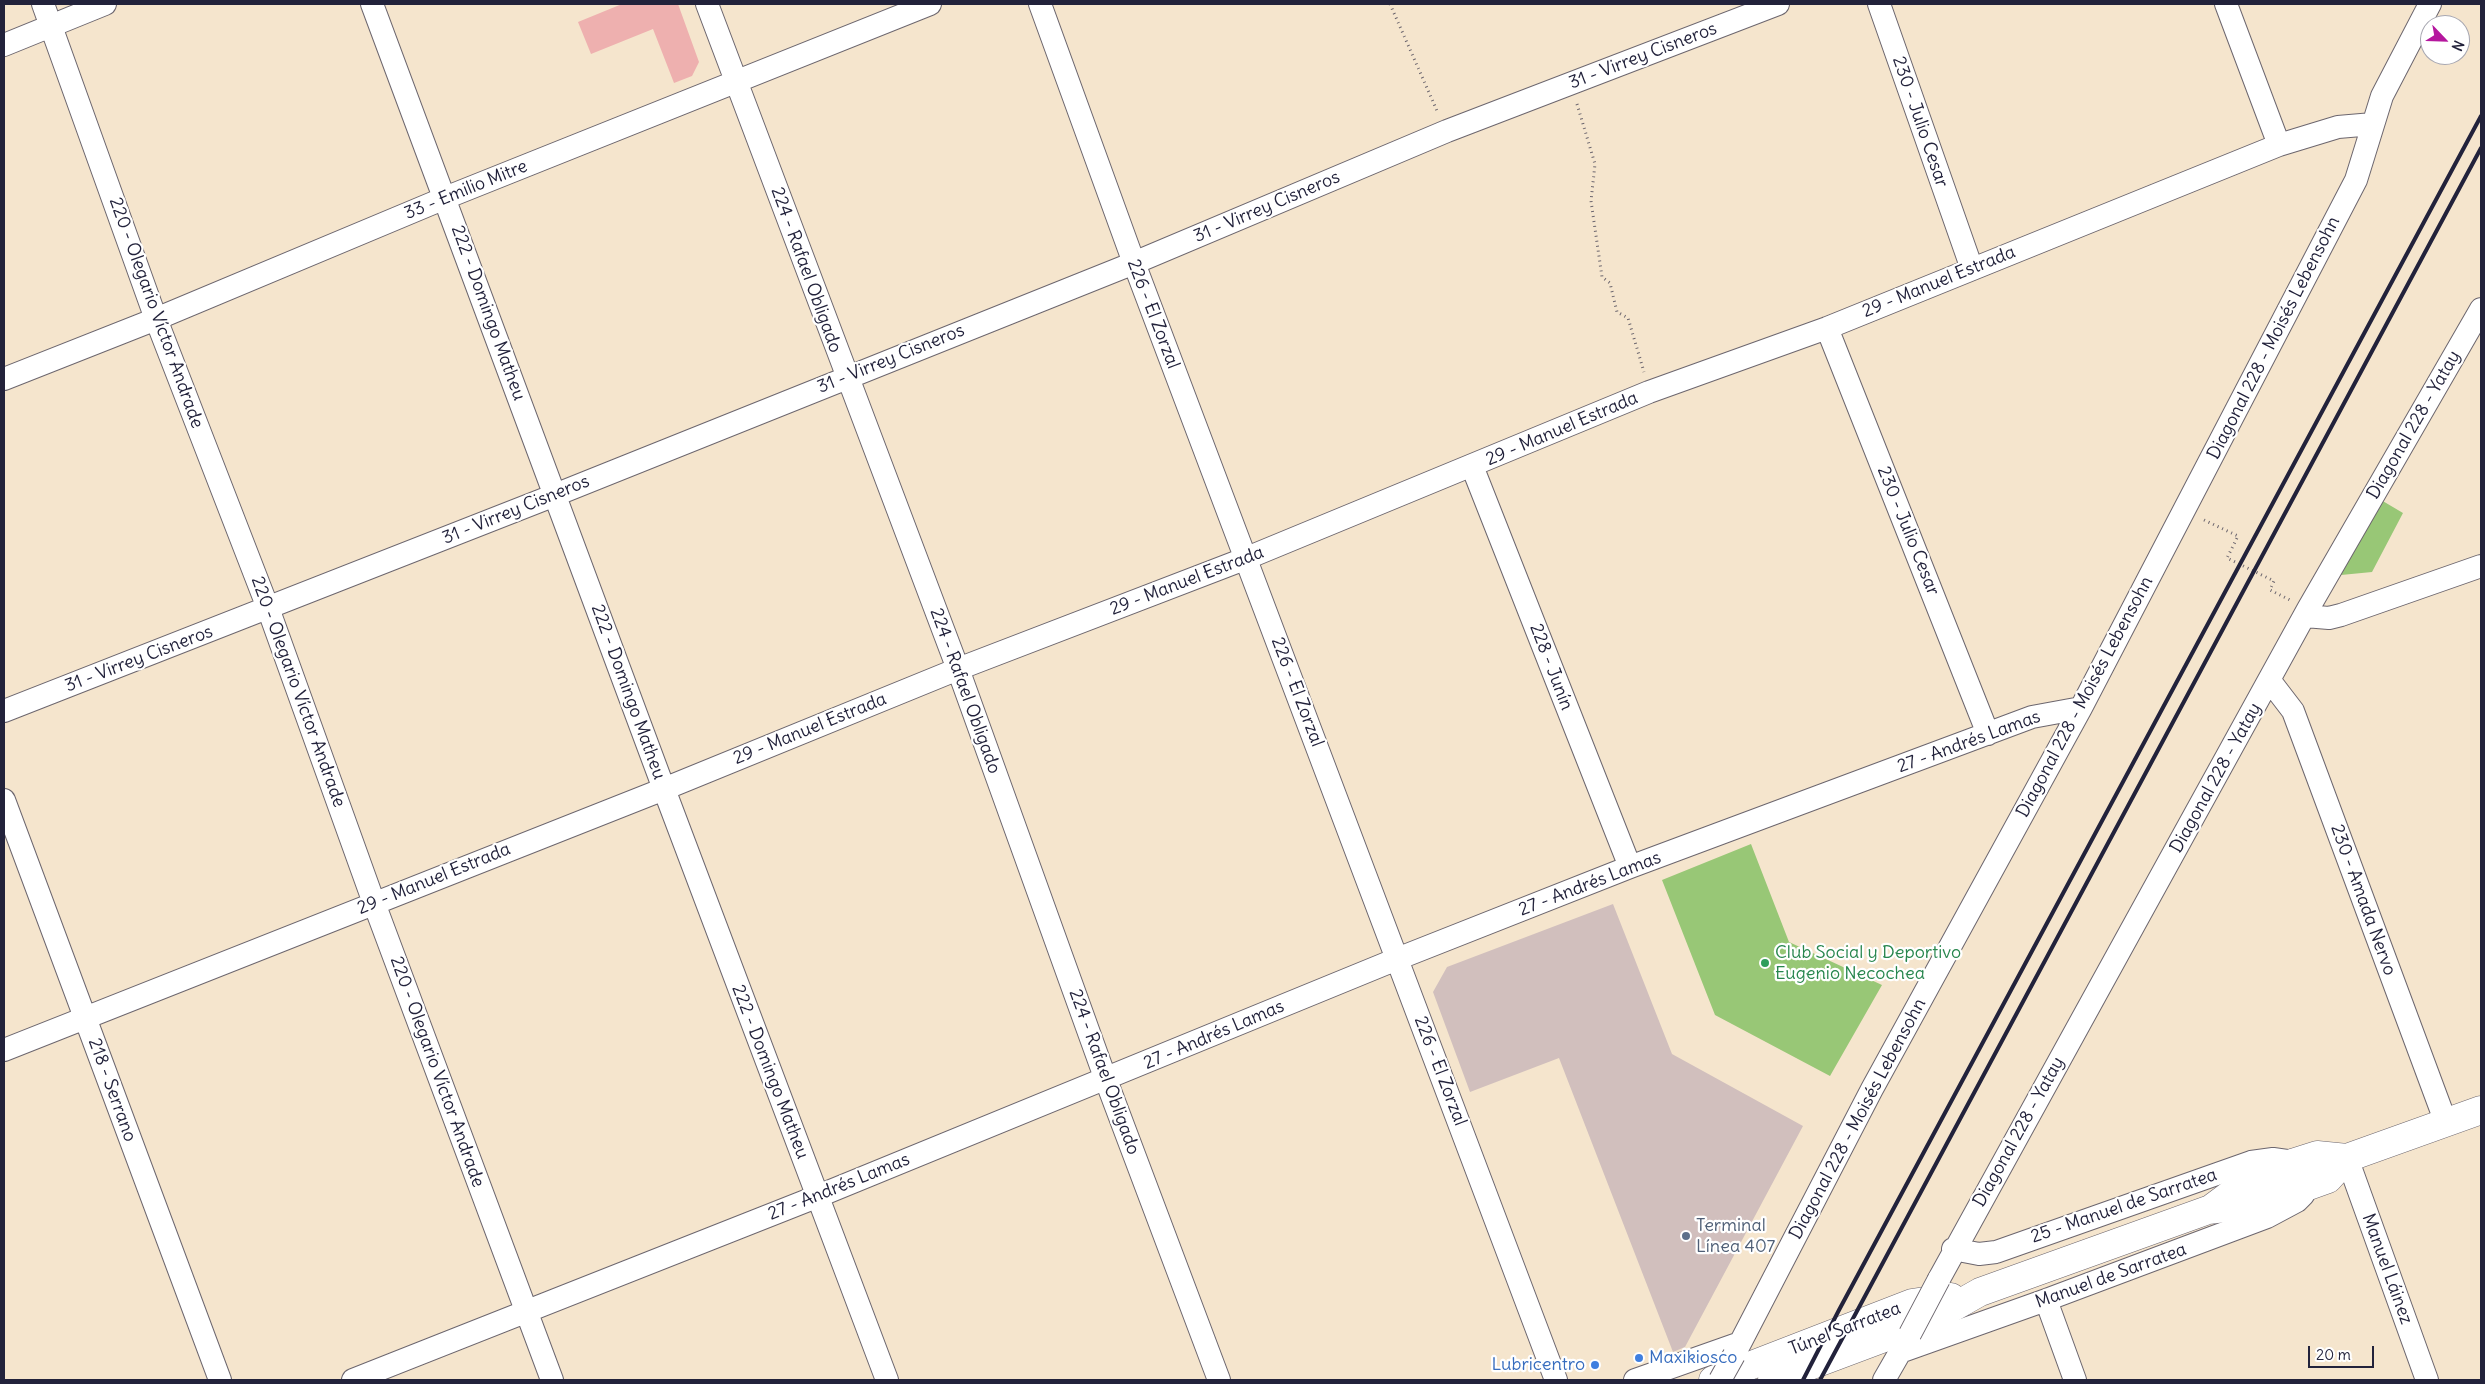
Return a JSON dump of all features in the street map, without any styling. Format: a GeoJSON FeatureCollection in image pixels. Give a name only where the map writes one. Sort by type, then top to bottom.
{"type":"FeatureCollection","features":[{"type":"Feature","properties":{"kind":"main road"},"geometry":{"type":"LineString","coordinates":[[2346,1158],[2481,1110]]}},
{"type":"Feature","properties":{"kind":"main road","name":"25 - Manuel de Sarratea"},"geometry":{"type":"LineString","coordinates":[[2208,1210],[2248,1182],[2295,1162],[2317,1155],[2346,1158]]}},
{"type":"Feature","properties":{"kind":"main road","name":"Manuel de Sarratea"},"geometry":{"type":"LineString","coordinates":[[2208,1210],[2258,1204],[2328,1179],[2346,1158]]}},
{"type":"Feature","properties":{"kind":"main road","name":"Túnel Sarratea"},"geometry":{"type":"LineString","coordinates":[[1772,1380],[1927,1322],[1980,1292],[2208,1210]]}},
{"type":"Feature","properties":{"kind":"main road","name":"Túnel Sarratea"},"geometry":{"type":"LineString","coordinates":[[1713,1380],[1912,1304],[1980,1292]]}},
{"type":"Feature","properties":{"kind":"street","name":"220 - Olegario Víctor Andrade"},"geometry":{"type":"LineString","coordinates":[[44,4],[156,319],[268,608],[374,903],[552,1380]]}},
{"type":"Feature","properties":{"kind":"street"},"geometry":{"type":"LineString","coordinates":[[4,45],[105,4]]}},
{"type":"Feature","properties":{"kind":"street","name":"222 - Domingo Matheu"},"geometry":{"type":"LineString","coordinates":[[372,4],[816,1197],[887,1380]]}},
{"type":"Feature","properties":{"kind":"street","name":"224 - Rafael Obligado"},"geometry":{"type":"LineString","coordinates":[[708,4],[846,376],[958,669],[1106,1080],[1219,1380]]}},
{"type":"Feature","properties":{"kind":"street","name":"33 - Emilio Mitre"},"geometry":{"type":"LineString","coordinates":[[4,379],[156,319],[445,198],[930,4]]}},
{"type":"Feature","properties":{"kind":"street","name":"226 - El Zorzal"},"geometry":{"type":"LineString","coordinates":[[1040,4],[1134,263],[1556,1380]]}},
{"type":"Feature","properties":{"kind":"street","name":"31 - Virrey Cisneros"},"geometry":{"type":"LineString","coordinates":[[4,711],[555,495],[846,376],[1134,263],[1447,131],[1778,4]]}},
{"type":"Feature","properties":{"kind":"street","name":"230 - Julio Cesar"},"geometry":{"type":"LineString","coordinates":[[1879,4],[1972,269]]}},
{"type":"Feature","properties":{"kind":"street"},"geometry":{"type":"LineString","coordinates":[[2226,4],[2279,145]]}},
{"type":"Feature","properties":{"kind":"street","name":"Diagonal 228 - Moisés Lebensohn"},"geometry":{"type":"LineString","coordinates":[[1720,1380],[1872,1088],[2081,708],[2356,180],[2382,96],[2430,4]]}},
{"type":"Feature","properties":{"kind":"street","name":"29 - Manuel Estrada"},"geometry":{"type":"LineString","coordinates":[[4,1050],[664,789],[958,669],[1247,558],[1650,392],[1827,328],[2279,145],[2338,127],[2373,124]]}},
{"type":"Feature","properties":{"kind":"street","name":"Diagonal 228 - Yatay"},"geometry":{"type":"LineString","coordinates":[[1884,1380],[1954,1249],[2305,616],[2481,309]]}},
{"type":"Feature","properties":{"kind":"street","name":"230 - Julio Cesar"},"geometry":{"type":"LineString","coordinates":[[1827,328],[1988,734]]}},
{"type":"Feature","properties":{"kind":"street","name":"228 - Junín"},"geometry":{"type":"LineString","coordinates":[[1472,466],[1630,867]]}},
{"type":"Feature","properties":{"kind":"street"},"geometry":{"type":"LineString","coordinates":[[2305,616],[2329,618],[2341,616],[2481,566]]}},
{"type":"Feature","properties":{"kind":"street","name":"230 - Amada Nervo"},"geometry":{"type":"LineString","coordinates":[[2270,681],[2293,711],[2446,1123]]}},
{"type":"Feature","properties":{"kind":"street","name":"27 - Andrés Lamas"},"geometry":{"type":"LineString","coordinates":[[353,1380],[816,1197],[1106,1080],[1397,959],[1630,867],[2032,717],[2081,708]]}},
{"type":"Feature","properties":{"kind":"street","name":"218 - Serrano"},"geometry":{"type":"LineString","coordinates":[[4,800],[220,1380]]}},
{"type":"Feature","properties":{"kind":"street","name":"Manuel Láinez"},"geometry":{"type":"LineString","coordinates":[[2346,1158],[2427,1380]]}},
{"type":"Feature","properties":{"kind":"street","name":"25 - Manuel de Sarratea"},"geometry":{"type":"LineString","coordinates":[[1954,1249],[1979,1254],[1996,1252],[2252,1162],[2273,1159],[2295,1162]]}},
{"type":"Feature","properties":{"kind":"street","name":"Manuel de Sarratea"},"geometry":{"type":"LineString","coordinates":[[1905,1343],[2046,1300],[2267,1217],[2296,1202],[2314,1184]]}},
{"type":"Feature","properties":{"kind":"street"},"geometry":{"type":"LineString","coordinates":[[2046,1300],[2075,1380]]}},
{"type":"Feature","properties":{"kind":"street"},"geometry":{"type":"LineString","coordinates":[[1635,1380],[1737,1349]]}},
{"type":"Feature","properties":{"kind":"path"},"geometry":{"type":"LineString","coordinates":[[1390,4],[1412,58],[1447,131]]}},
{"type":"Feature","properties":{"kind":"path"},"geometry":{"type":"LineString","coordinates":[[1572,84],[1595,164],[1591,201],[1602,277],[1610,283],[1617,312],[1628,318],[1650,392]]}},
{"type":"Feature","properties":{"kind":"path"},"geometry":{"type":"LineString","coordinates":[[2212,523],[2238,536],[2227,558],[2274,581],[2270,590],[2287,599]]}},
{"type":"Feature","properties":{"kind":"shaded area","name":"Terminal Línea 407"},"geometry":{"type":"Polygon","coordinates":[[[1613,904],[1672,1054],[1803,1126],[1685,1347],[1673,1352],[1559,1058],[1470,1092],[1433,992],[1447,967],[1613,904]]]}},
{"type":"Feature","properties":{"kind":"green space"},"geometry":{"type":"Polygon","coordinates":[[[2381,500],[2403,513],[2372,572],[2341,575],[2381,500]]]}},
{"type":"Feature","properties":{"kind":"green space","name":"Club Social y Deportivo Eugenio Necochea"},"geometry":{"type":"Polygon","coordinates":[[[1751,844],[1789,942],[1882,985],[1830,1076],[1715,1015],[1662,880],[1751,844]]]}},
{"type":"Feature","properties":{"kind":"building"},"geometry":{"type":"Polygon","coordinates":[[[622,4],[678,4],[699,62],[692,76],[674,83],[653,29],[591,54],[578,22],[622,4]]]}},
{"type":"Feature","properties":{"kind":"railway"},"geometry":{"type":"LineString","coordinates":[[1803,1380],[2481,116]]}},
{"type":"Feature","properties":{"kind":"railway"},"geometry":{"type":"LineString","coordinates":[[1820,1380],[2481,148]]}},
{"type":"Feature","properties":{"kind":"place","name":"Club Social y Deportivo Eugenio Necochea"},"geometry":{"type":"Point","coordinates":[1765,963]}},
{"type":"Feature","properties":{"kind":"place","name":"Terminal Línea 407"},"geometry":{"type":"Point","coordinates":[1686,1236]}},
{"type":"Feature","properties":{"kind":"place","name":"Maxikiosco"},"geometry":{"type":"Point","coordinates":[1639,1358]}},
{"type":"Feature","properties":{"kind":"place","name":"Lubricentro"},"geometry":{"type":"Point","coordinates":[1595,1365]}}]}
